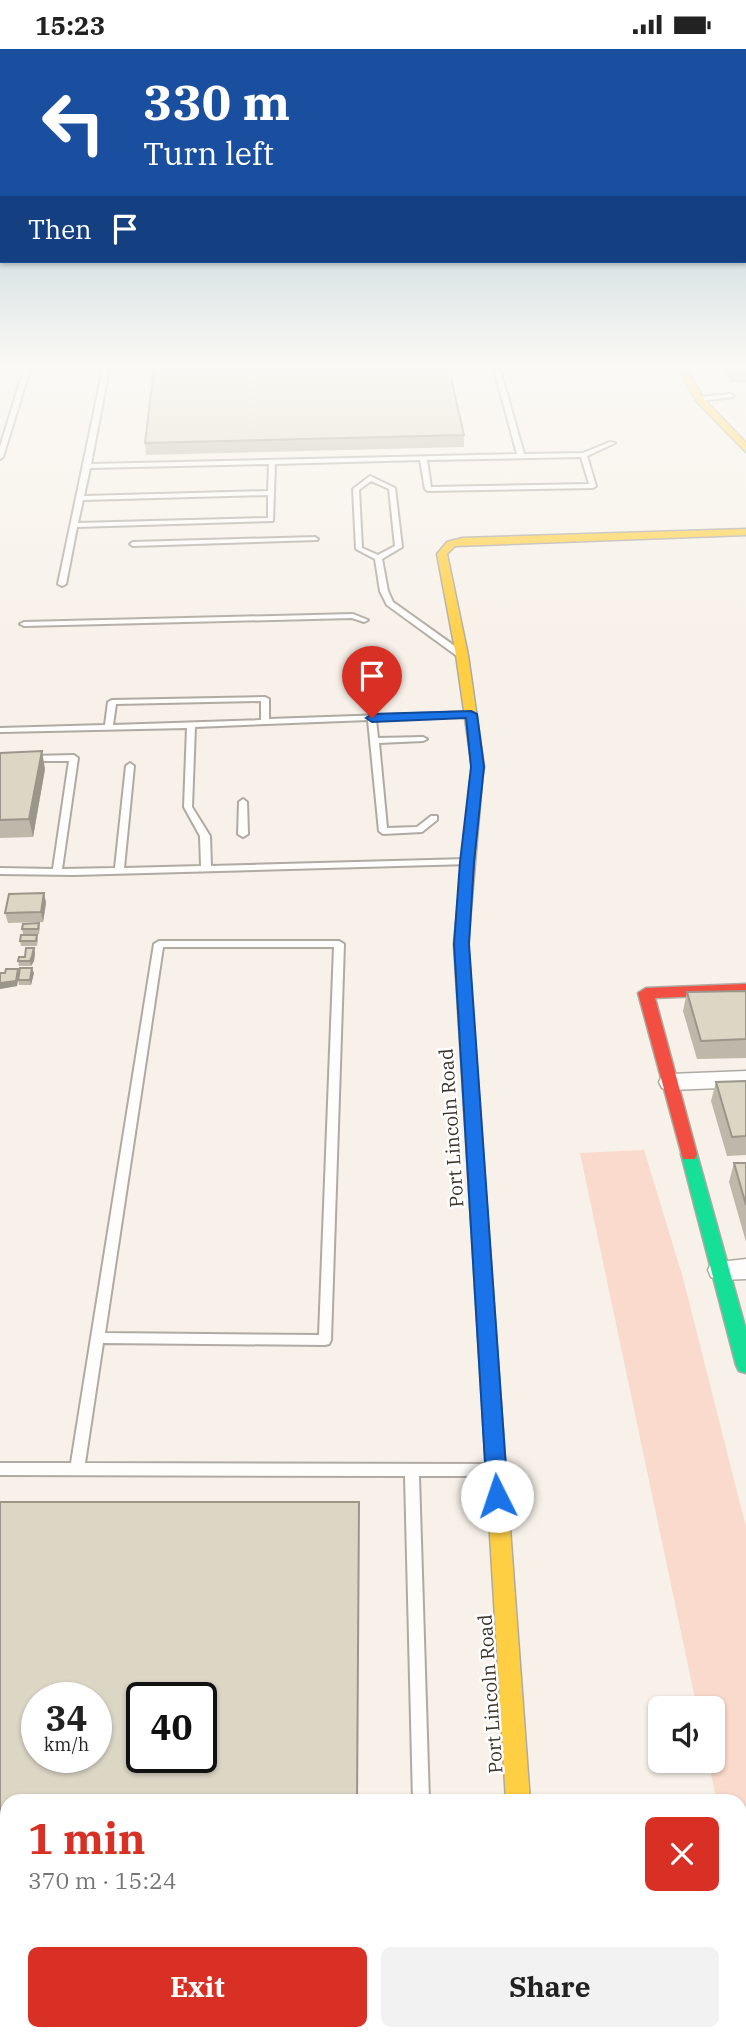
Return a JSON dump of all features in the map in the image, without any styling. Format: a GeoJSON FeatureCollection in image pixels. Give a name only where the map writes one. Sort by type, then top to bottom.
{"type":"FeatureCollection","features":[{"type":"Feature","properties":{"kind":"street","name":"Port Lincoln Road"},"geometry":{"type":"LineString","coordinates":[[518,1794],[461,944],[478,767],[462,655],[442,554],[451,544],[474,540],[746,532]]}},
{"type":"Feature","properties":{"kind":"street"},"geometry":{"type":"LineString","coordinates":[[746,989],[646,993],[746,1366]]}},
{"type":"Feature","properties":{"kind":"street"},"geometry":{"type":"LineString","coordinates":[[670,1082],[746,1079]]}},
{"type":"Feature","properties":{"kind":"street"},"geometry":{"type":"LineString","coordinates":[[720,1270],[746,1269]]}},
{"type":"Feature","properties":{"kind":"lane"},"geometry":{"type":"LineString","coordinates":[[62,584],[88,462]]}},
{"type":"Feature","properties":{"kind":"lane"},"geometry":{"type":"LineString","coordinates":[[87,466],[240,462]]}},
{"type":"Feature","properties":{"kind":"lane"},"geometry":{"type":"LineString","coordinates":[[75,525],[271,520],[272,462]]}},
{"type":"Feature","properties":{"kind":"lane"},"geometry":{"type":"LineString","coordinates":[[367,462],[370,478]]}},
{"type":"Feature","properties":{"kind":"lane"},"geometry":{"type":"LineString","coordinates":[[424,462],[428,489],[593,486],[585,462]]}},
{"type":"Feature","properties":{"kind":"lane"},"geometry":{"type":"LineString","coordinates":[[370,478],[356,489],[359,549],[378,558]]}},
{"type":"Feature","properties":{"kind":"lane"},"geometry":{"type":"LineString","coordinates":[[370,478],[392,488],[399,547],[378,558]]}},
{"type":"Feature","properties":{"kind":"lane"},"geometry":{"type":"LineString","coordinates":[[80,498],[271,493]]}},
{"type":"Feature","properties":{"kind":"lane"},"geometry":{"type":"LineString","coordinates":[[133,544],[315,538]]}},
{"type":"Feature","properties":{"kind":"lane"},"geometry":{"type":"LineString","coordinates":[[378,558],[384,591],[390,603],[462,655]]}},
{"type":"Feature","properties":{"kind":"lane"},"geometry":{"type":"LineString","coordinates":[[23,624],[353,616],[364,620]]}},
{"type":"Feature","properties":{"kind":"lane"},"geometry":{"type":"LineString","coordinates":[[109,727],[112,702],[265,699],[265,722]]}},
{"type":"Feature","properties":{"kind":"lane"},"geometry":{"type":"LineString","coordinates":[[2,730],[471,714]]}},
{"type":"Feature","properties":{"kind":"lane"},"geometry":{"type":"LineString","coordinates":[[372,718],[383,831],[419,830],[434,818]]}},
{"type":"Feature","properties":{"kind":"lane"},"geometry":{"type":"LineString","coordinates":[[191,725],[188,807],[205,836],[206,868]]}},
{"type":"Feature","properties":{"kind":"lane"},"geometry":{"type":"LineString","coordinates":[[374,741],[423,739]]}},
{"type":"Feature","properties":{"kind":"lane"},"geometry":{"type":"LineString","coordinates":[[24,759],[74,758],[57,872]]}},
{"type":"Feature","properties":{"kind":"lane"},"geometry":{"type":"LineString","coordinates":[[119,871],[130,766]]}},
{"type":"Feature","properties":{"kind":"lane"},"geometry":{"type":"LineString","coordinates":[[243,802],[243,834]]}},
{"type":"Feature","properties":{"kind":"lane"},"geometry":{"type":"LineString","coordinates":[[0,871],[74,872],[467,862]]}},
{"type":"Feature","properties":{"kind":"lane"},"geometry":{"type":"LineString","coordinates":[[77,1469],[159,944],[339,944],[326,1340],[98,1338]]}},
{"type":"Feature","properties":{"kind":"lane"},"geometry":{"type":"LineString","coordinates":[[0,1469],[495,1470]]}},
{"type":"Feature","properties":{"kind":"lane"},"geometry":{"type":"LineString","coordinates":[[412,1471],[421,1794]]}},
{"type":"Feature","properties":{"kind":"shaded area"},"geometry":{"type":"Polygon","coordinates":[[[644,1150],[683,1278],[746,1527],[746,1794],[715,1794],[711,1773],[725,1773],[725,1696],[694,1696],[580,1153],[644,1150]]]}},
{"type":"Feature","properties":{"kind":"building"},"geometry":{"type":"Polygon","coordinates":[[[42,751],[29,819],[0,820],[0,753],[42,751]]]}},
{"type":"Feature","properties":{"kind":"building"},"geometry":{"type":"Polygon","coordinates":[[[44,893],[41,912],[5,913],[9,894],[44,893]]]}},
{"type":"Feature","properties":{"kind":"building"},"geometry":{"type":"Polygon","coordinates":[[[39,923],[38,929],[22,929],[23,924],[39,923]]]}},
{"type":"Feature","properties":{"kind":"building"},"geometry":{"type":"Polygon","coordinates":[[[21,935],[37,935],[36,941],[20,941],[21,935]]]}},
{"type":"Feature","properties":{"kind":"building"},"geometry":{"type":"Polygon","coordinates":[[[26,948],[34,948],[30,961],[18,961],[19,957],[25,957],[26,948]]]}},
{"type":"Feature","properties":{"kind":"building"},"geometry":{"type":"Polygon","coordinates":[[[20,968],[32,968],[30,980],[18,980],[20,968]]]}},
{"type":"Feature","properties":{"kind":"building"},"geometry":{"type":"Polygon","coordinates":[[[6,969],[18,969],[16,981],[0,983],[0,973],[5,973],[6,969]]]}},
{"type":"Feature","properties":{"kind":"building"},"geometry":{"type":"Polygon","coordinates":[[[746,991],[746,1039],[701,1041],[687,992],[746,991]]]}},
{"type":"Feature","properties":{"kind":"building"},"geometry":{"type":"Polygon","coordinates":[[[746,1081],[746,1136],[732,1137],[716,1082],[746,1081]]]}},
{"type":"Feature","properties":{"kind":"building"},"geometry":{"type":"Polygon","coordinates":[[[734,1163],[746,1163],[746,1205],[734,1163]]]}},
{"type":"Feature","properties":{"kind":"building"},"geometry":{"type":"Polygon","coordinates":[[[0,1502],[359,1502],[357,1794],[0,1794],[0,1502]]]}},
{"type":"Feature","properties":{"kind":"traffic: fast"},"geometry":{"type":"LineString","coordinates":[[689,1154],[746,1365]]}},
{"type":"Feature","properties":{"kind":"traffic: slow"},"geometry":{"type":"LineString","coordinates":[[476,781],[478,767],[462,655],[442,554],[451,544],[462,541],[746,532]]}},
{"type":"Feature","properties":{"kind":"traffic: slow"},"geometry":{"type":"LineString","coordinates":[[487,1336],[518,1794]]}},
{"type":"Feature","properties":{"kind":"traffic: jam"},"geometry":{"type":"LineString","coordinates":[[476,781],[461,944],[487,1336]]}},
{"type":"Feature","properties":{"kind":"traffic: jam"},"geometry":{"type":"LineString","coordinates":[[689,1154],[646,993],[746,989]]}},
{"type":"Feature","properties":{"kind":"route"},"geometry":{"type":"LineString","coordinates":[[372,718],[471,714],[478,767],[461,944],[497,1496]]}}]}
